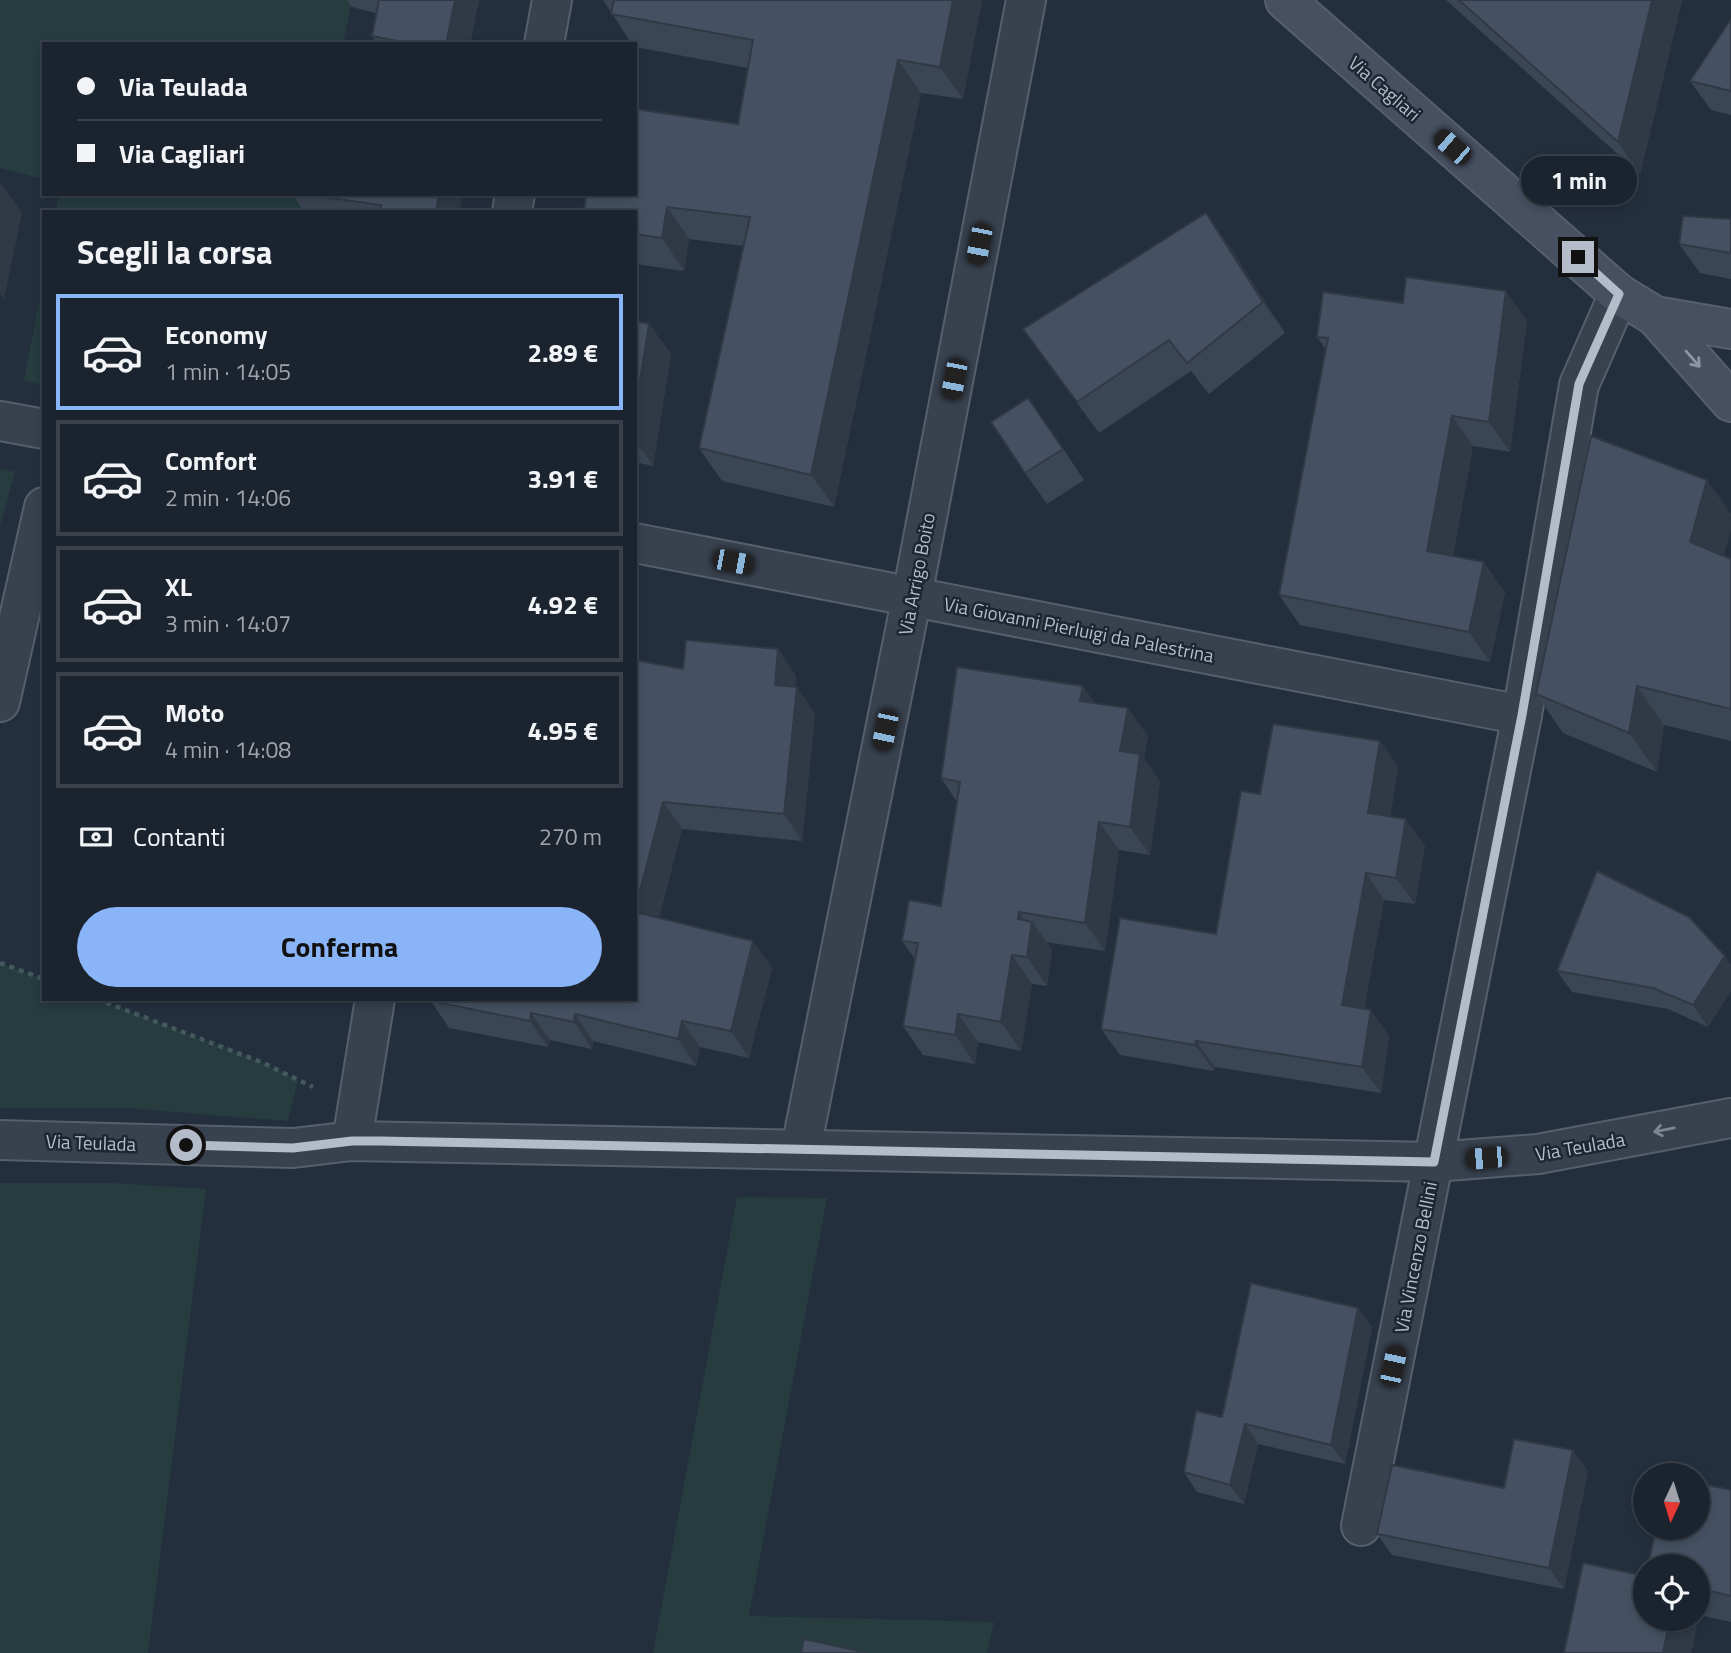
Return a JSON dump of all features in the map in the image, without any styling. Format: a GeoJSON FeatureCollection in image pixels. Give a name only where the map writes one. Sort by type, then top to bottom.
{"type":"FeatureCollection","features":[{"type":"Feature","properties":{"kind":"street"},"geometry":{"type":"LineString","coordinates":[[544,42],[552,0]]}},
{"type":"Feature","properties":{"kind":"street","name":"Via Arrigo Boito"},"geometry":{"type":"LineString","coordinates":[[801,1148],[912,596],[1026,0]]}},
{"type":"Feature","properties":{"kind":"street","name":"Via Cagliari"},"geometry":{"type":"LineString","coordinates":[[1285,0],[1619,294],[1655,316],[1731,402]]}},
{"type":"Feature","properties":{"kind":"street","name":"Via Vincenzo Bellini"},"geometry":{"type":"LineString","coordinates":[[1361,1526],[1522,715],[1579,384],[1619,294]]}},
{"type":"Feature","properties":{"kind":"street"},"geometry":{"type":"LineString","coordinates":[[1655,316],[1731,329]]}},
{"type":"Feature","properties":{"kind":"street"},"geometry":{"type":"LineString","coordinates":[[0,421],[42,429]]}},
{"type":"Feature","properties":{"kind":"street"},"geometry":{"type":"LineString","coordinates":[[0,702],[42,516]]}},
{"type":"Feature","properties":{"kind":"street","name":"Via Giovanni Pierluigi da Palestrina"},"geometry":{"type":"LineString","coordinates":[[637,543],[1522,715]]}},
{"type":"Feature","properties":{"kind":"street"},"geometry":{"type":"LineString","coordinates":[[355,1125],[375,1001]]}},
{"type":"Feature","properties":{"kind":"street","name":"Via Teulada"},"geometry":{"type":"LineString","coordinates":[[0,1140],[293,1148],[355,1125],[801,1148],[1434,1162],[1538,1154],[1731,1118]]}},
{"type":"Feature","properties":{"kind":"path"},"geometry":{"type":"LineString","coordinates":[[0,963],[42,978]]}},
{"type":"Feature","properties":{"kind":"path"},"geometry":{"type":"LineString","coordinates":[[102,1001],[261,1062],[355,1125]]}},
{"type":"Feature","properties":{"kind":"green space"},"geometry":{"type":"Polygon","coordinates":[[[0,0],[352,0],[343,42],[42,42],[42,178],[0,168],[0,0]]]}},
{"type":"Feature","properties":{"kind":"green space"},"geometry":{"type":"Polygon","coordinates":[[[59,196],[312,196],[309,210],[56,210],[59,196]]]}},
{"type":"Feature","properties":{"kind":"green space"},"geometry":{"type":"Polygon","coordinates":[[[42,286],[42,385],[24,381],[42,286]]]}},
{"type":"Feature","properties":{"kind":"green space"},"geometry":{"type":"Polygon","coordinates":[[[0,469],[15,472],[0,526],[0,469]]]}},
{"type":"Feature","properties":{"kind":"green space"},"geometry":{"type":"Polygon","coordinates":[[[0,963],[42,978],[42,1001],[102,1001],[261,1062],[298,1080],[288,1121],[125,1108],[0,1108],[0,963]]]}},
{"type":"Feature","properties":{"kind":"green space"},"geometry":{"type":"Polygon","coordinates":[[[0,1183],[112,1183],[206,1189],[148,1653],[0,1653],[0,1183]]]}},
{"type":"Feature","properties":{"kind":"green space"},"geometry":{"type":"Polygon","coordinates":[[[737,1197],[827,1198],[749,1616],[994,1622],[987,1653],[653,1653],[737,1197]]]}},
{"type":"Feature","properties":{"kind":"building"},"geometry":{"type":"Polygon","coordinates":[[[379,0],[455,0],[446,42],[397,42],[372,36],[379,0]]]}},
{"type":"Feature","properties":{"kind":"building"},"geometry":{"type":"Polygon","coordinates":[[[614,0],[953,0],[940,67],[898,60],[811,475],[699,448],[750,217],[667,207],[662,238],[637,234],[637,210],[584,210],[586,196],[637,196],[637,109],[738,124],[753,40],[611,14],[614,0]]]}},
{"type":"Feature","properties":{"kind":"building"},"geometry":{"type":"Polygon","coordinates":[[[1459,0],[1652,0],[1618,142],[1459,0]]]}},
{"type":"Feature","properties":{"kind":"building"},"geometry":{"type":"Polygon","coordinates":[[[1731,19],[1731,91],[1690,81],[1731,19]]]}},
{"type":"Feature","properties":{"kind":"building"},"geometry":{"type":"Polygon","coordinates":[[[316,196],[439,196],[436,210],[380,210],[381,205],[316,196]]]}},
{"type":"Feature","properties":{"kind":"building"},"geometry":{"type":"Polygon","coordinates":[[[1206,213],[1263,302],[1187,363],[1169,340],[1077,402],[1023,329],[1206,213]]]}},
{"type":"Feature","properties":{"kind":"building"},"geometry":{"type":"Polygon","coordinates":[[[1683,216],[1731,219],[1731,253],[1679,244],[1683,216]]]}},
{"type":"Feature","properties":{"kind":"building"},"geometry":{"type":"Polygon","coordinates":[[[1406,277],[1506,291],[1489,422],[1452,416],[1427,551],[1484,562],[1469,632],[1279,595],[1328,338],[1317,337],[1323,292],[1403,303],[1406,277]]]}},
{"type":"Feature","properties":{"kind":"building"},"geometry":{"type":"Polygon","coordinates":[[[637,321],[649,324],[637,399],[637,321]]]}},
{"type":"Feature","properties":{"kind":"building"},"geometry":{"type":"Polygon","coordinates":[[[1028,398],[1063,449],[1025,473],[991,422],[1028,398]]]}},
{"type":"Feature","properties":{"kind":"building"},"geometry":{"type":"Polygon","coordinates":[[[1591,436],[1707,480],[1690,542],[1731,559],[1731,709],[1637,686],[1629,733],[1536,694],[1591,436]]]}},
{"type":"Feature","properties":{"kind":"building"},"geometry":{"type":"Polygon","coordinates":[[[686,640],[778,649],[775,685],[797,687],[784,814],[663,802],[637,902],[637,660],[683,669],[686,640]]]}},
{"type":"Feature","properties":{"kind":"building"},"geometry":{"type":"Polygon","coordinates":[[[957,667],[1083,686],[1080,701],[1128,708],[1120,751],[1140,754],[1130,827],[1099,822],[1085,923],[1019,912],[1018,919],[1032,922],[1027,957],[1012,955],[1001,1022],[958,1014],[955,1035],[903,1026],[918,943],[902,941],[909,900],[941,906],[960,782],[941,778],[957,667]]]}},
{"type":"Feature","properties":{"kind":"building"},"geometry":{"type":"Polygon","coordinates":[[[1273,724],[1380,741],[1368,813],[1406,819],[1396,878],[1366,873],[1342,1005],[1371,1010],[1362,1067],[1196,1041],[1195,1045],[1101,1029],[1120,918],[1216,934],[1241,791],[1260,794],[1273,724]]]}},
{"type":"Feature","properties":{"kind":"building"},"geometry":{"type":"Polygon","coordinates":[[[1597,871],[1689,917],[1725,956],[1693,1005],[1653,988],[1557,971],[1597,871]]]}},
{"type":"Feature","properties":{"kind":"building"},"geometry":{"type":"Polygon","coordinates":[[[637,912],[753,941],[731,1031],[682,1021],[678,1039],[575,1014],[574,1022],[531,1013],[530,1021],[431,1001],[637,1001],[637,912]]]}},
{"type":"Feature","properties":{"kind":"building"},"geometry":{"type":"Polygon","coordinates":[[[1251,1283],[1358,1308],[1331,1445],[1245,1424],[1230,1485],[1184,1472],[1196,1411],[1222,1417],[1251,1283]]]}},
{"type":"Feature","properties":{"kind":"building"},"geometry":{"type":"Polygon","coordinates":[[[1514,1439],[1573,1450],[1549,1568],[1377,1534],[1392,1465],[1504,1488],[1514,1439]]]}},
{"type":"Feature","properties":{"kind":"building"},"geometry":{"type":"Polygon","coordinates":[[[1710,1486],[1731,1490],[1731,1596],[1710,1591],[1710,1554],[1651,1554],[1653,1540],[1710,1540],[1710,1486]]]}},
{"type":"Feature","properties":{"kind":"building"},"geometry":{"type":"Polygon","coordinates":[[[1583,1563],[1633,1573],[1633,1631],[1668,1631],[1663,1653],[1564,1653],[1583,1563]]]}},
{"type":"Feature","properties":{"kind":"building"},"geometry":{"type":"Polygon","coordinates":[[[804,1639],[868,1653],[801,1653],[804,1639]]]}},
{"type":"Feature","properties":{"kind":"route"},"geometry":{"type":"LineString","coordinates":[[186,1145],[293,1148],[352,1141],[379,1141],[1434,1162],[1522,715],[1579,384],[1619,294],[1578,257]]}}]}
